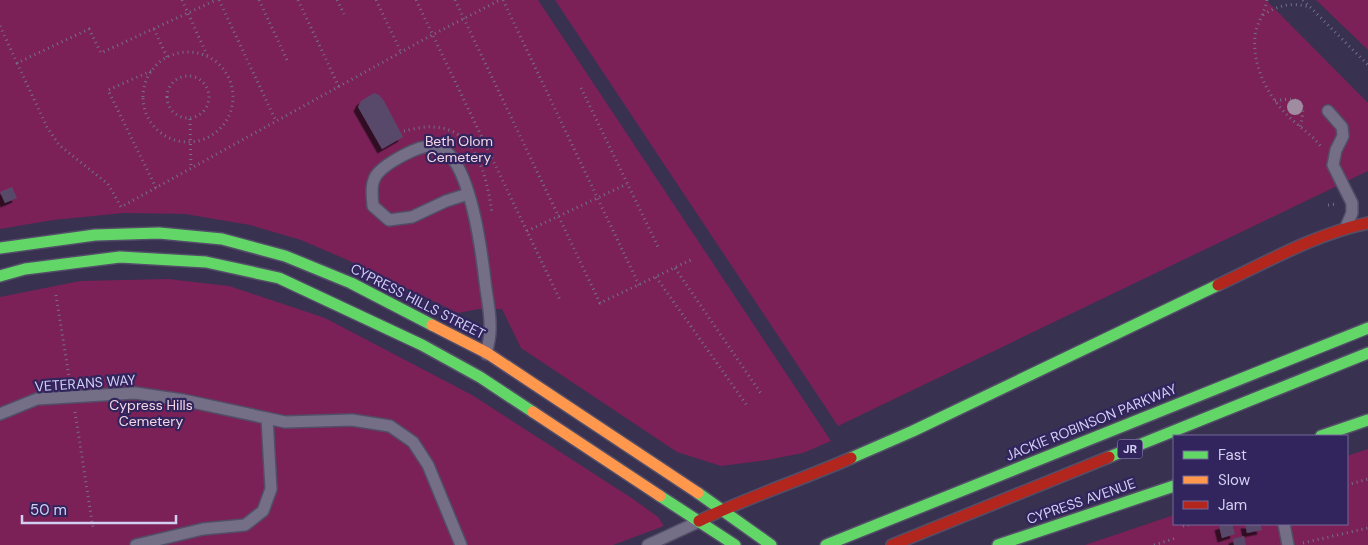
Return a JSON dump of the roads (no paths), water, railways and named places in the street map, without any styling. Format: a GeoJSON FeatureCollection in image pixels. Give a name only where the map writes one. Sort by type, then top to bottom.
{"type":"FeatureCollection","features":[{"type":"Feature","properties":{"kind":"main road"},"geometry":{"type":"LineString","coordinates":[[698,521],[723,509],[865,453],[1300,246],[1345,228],[1368,223]]}},
{"type":"Feature","properties":{"kind":"main road"},"geometry":{"type":"LineString","coordinates":[[1345,228],[1368,235]]}},
{"type":"Feature","properties":{"kind":"main road","name":"CYPRESS HILLS STREET"},"geometry":{"type":"LineString","coordinates":[[0,248],[95,235],[159,233],[222,239],[285,256],[351,283],[487,352],[723,509],[771,545]]}},
{"type":"Feature","properties":{"kind":"main road"},"geometry":{"type":"LineString","coordinates":[[0,276],[25,269],[120,257],[206,262],[279,278],[414,341],[480,377],[735,545]]}},
{"type":"Feature","properties":{"kind":"main road","name":"JACKIE ROBINSON PARKWAY"},"geometry":{"type":"LineString","coordinates":[[826,545],[1368,328]]}},
{"type":"Feature","properties":{"kind":"main road"},"geometry":{"type":"LineString","coordinates":[[1233,381],[1310,338]]}},
{"type":"Feature","properties":{"kind":"main road","name":"JR"},"geometry":{"type":"LineString","coordinates":[[892,545],[1315,373],[1368,354]]}},
{"type":"Feature","properties":{"kind":"main road"},"geometry":{"type":"LineString","coordinates":[[1324,435],[1368,420]]}},
{"type":"Feature","properties":{"kind":"main road","name":"CYPRESS AVENUE"},"geometry":{"type":"LineString","coordinates":[[998,545],[1173,486]]}},
{"type":"Feature","properties":{"kind":"lane"},"geometry":{"type":"LineString","coordinates":[[1328,111],[1342,127],[1343,136],[1336,150],[1334,165],[1352,203],[1352,213],[1345,228]]}},
{"type":"Feature","properties":{"kind":"lane"},"geometry":{"type":"LineString","coordinates":[[468,194],[446,201],[412,217],[389,220],[373,206],[371,190],[378,174],[416,148],[433,146],[448,153],[460,172],[468,194],[480,242],[490,316],[487,352],[480,377]]}},
{"type":"Feature","properties":{"kind":"lane","name":"VETERANS WAY"},"geometry":{"type":"LineString","coordinates":[[0,414],[37,399],[135,393],[183,400],[285,422],[352,420],[390,426],[413,442],[428,465],[461,545]]}},
{"type":"Feature","properties":{"kind":"lane"},"geometry":{"type":"LineString","coordinates":[[136,545],[203,529],[245,525],[262,511],[272,488],[267,418]]}},
{"type":"Feature","properties":{"kind":"lane"},"geometry":{"type":"LineString","coordinates":[[648,545],[698,521]]}},
{"type":"Feature","properties":{"kind":"lane"},"geometry":{"type":"LineString","coordinates":[[1284,525],[1288,545]]}},
{"type":"Feature","properties":{"kind":"park label","name":"Beth Olom Cemetery"},"geometry":{"type":"Point","coordinates":[459,150]}},
{"type":"Feature","properties":{"kind":"park label","name":"Cypress Hills Cemetery"},"geometry":{"type":"Point","coordinates":[151,414]}}]}
